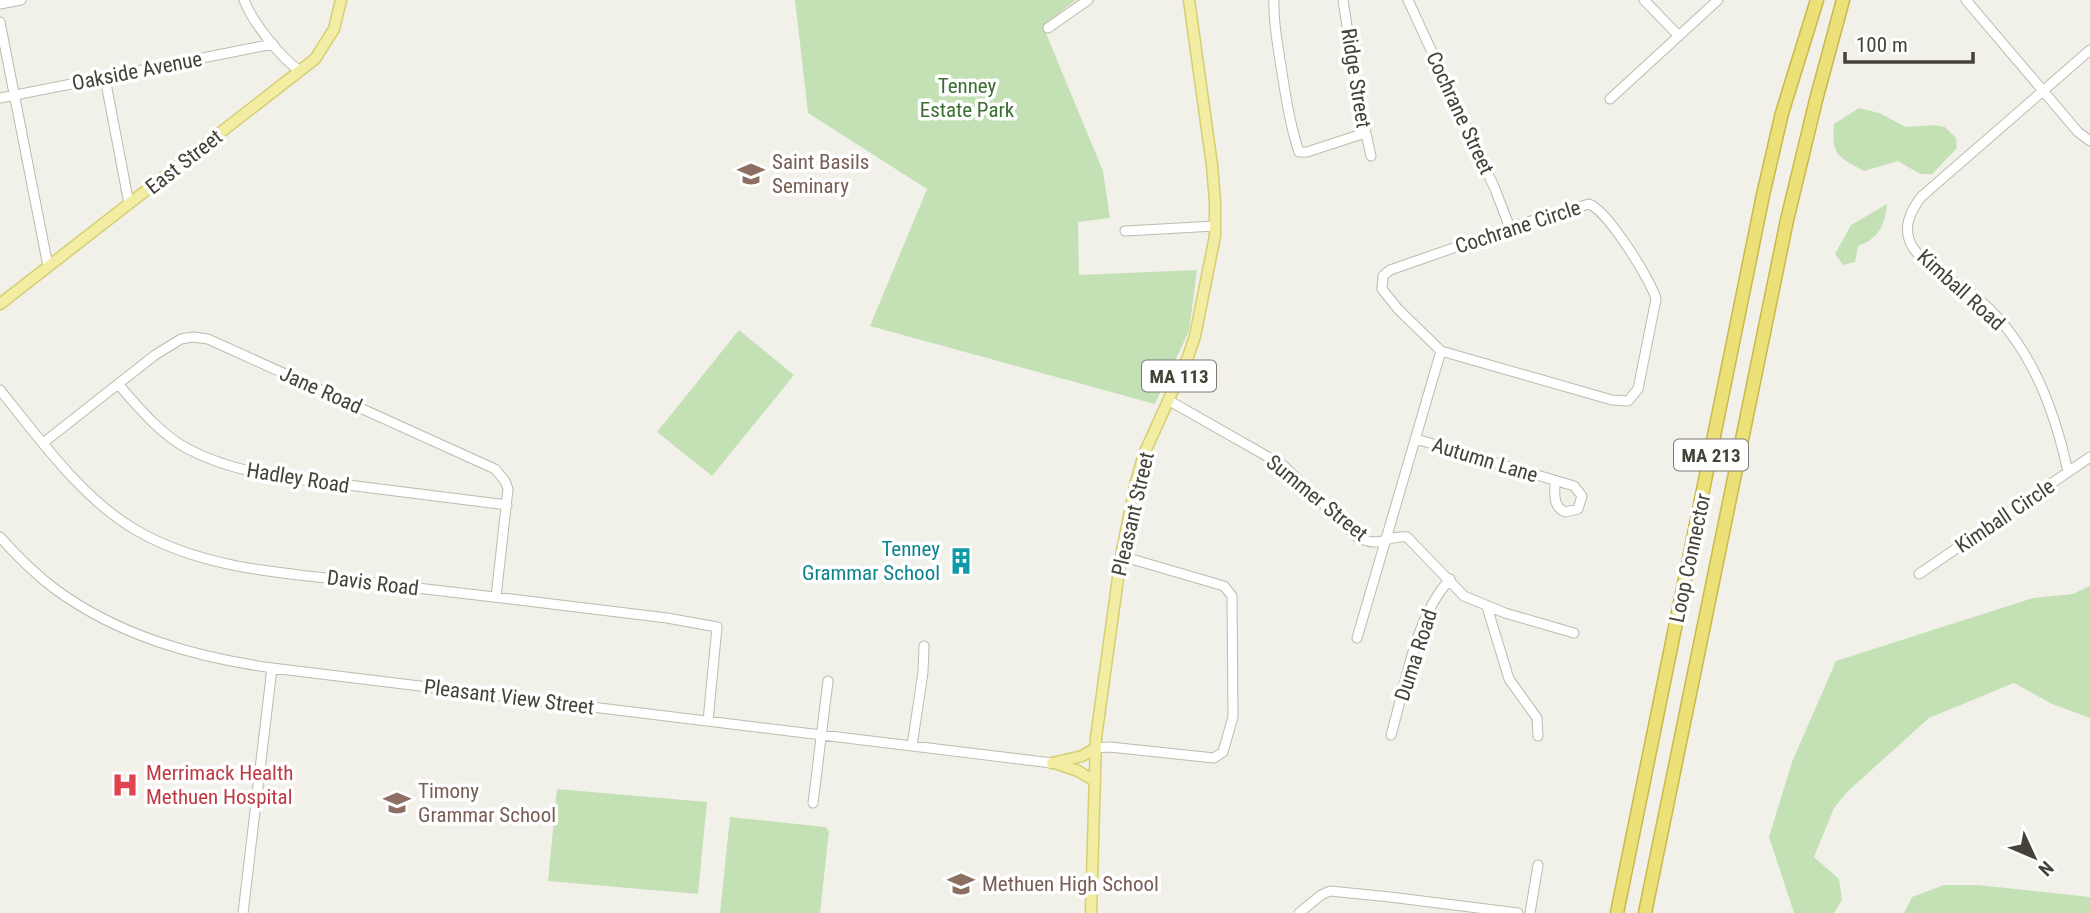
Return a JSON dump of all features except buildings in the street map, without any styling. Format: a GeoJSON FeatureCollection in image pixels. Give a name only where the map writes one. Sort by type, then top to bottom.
{"type":"FeatureCollection","features":[{"type":"Feature","properties":{"kind":"highway","name":"Loop Connector"},"geometry":{"type":"LineString","coordinates":[[1617,913],[1763,195],[1782,113],[1817,0]]}},
{"type":"Feature","properties":{"kind":"highway","name":"Loop Connector"},"geometry":{"type":"LineString","coordinates":[[1645,913],[1787,220],[1831,40],[1845,0]]}},
{"type":"Feature","properties":{"kind":"main road","name":"East Street"},"geometry":{"type":"LineString","coordinates":[[0,304],[315,59],[334,29],[341,0]]}},
{"type":"Feature","properties":{"kind":"main road","name":"Pleasant Street"},"geometry":{"type":"LineString","coordinates":[[1091,913],[1093,780],[1104,667],[1121,555],[1144,454],[1195,337],[1215,226],[1212,165],[1189,0]]}},
{"type":"Feature","properties":{"kind":"main road"},"geometry":{"type":"LineString","coordinates":[[1052,762],[1082,756],[1096,748]]}},
{"type":"Feature","properties":{"kind":"main road"},"geometry":{"type":"LineString","coordinates":[[1052,762],[1078,771],[1093,780]]}},
{"type":"Feature","properties":{"kind":"street"},"geometry":{"type":"LineString","coordinates":[[0,4],[21,0]]}},
{"type":"Feature","properties":{"kind":"street"},"geometry":{"type":"LineString","coordinates":[[244,0],[250,14],[273,44],[289,64],[300,71]]}},
{"type":"Feature","properties":{"kind":"street"},"geometry":{"type":"LineString","coordinates":[[1048,29],[1088,0]]}},
{"type":"Feature","properties":{"kind":"street"},"geometry":{"type":"LineString","coordinates":[[1274,0],[1274,21],[1285,92],[1299,152],[1307,152],[1365,133]]}},
{"type":"Feature","properties":{"kind":"street","name":"Ridge Street"},"geometry":{"type":"LineString","coordinates":[[1343,0],[1371,156]]}},
{"type":"Feature","properties":{"kind":"street"},"geometry":{"type":"LineString","coordinates":[[1643,0],[1679,36]]}},
{"type":"Feature","properties":{"kind":"street"},"geometry":{"type":"LineString","coordinates":[[1610,99],[1718,0]]}},
{"type":"Feature","properties":{"kind":"street"},"geometry":{"type":"LineString","coordinates":[[1966,0],[2078,132],[2090,141]]}},
{"type":"Feature","properties":{"kind":"street","name":"Cochrane Street"},"geometry":{"type":"LineString","coordinates":[[1410,1],[1510,228]]}},
{"type":"Feature","properties":{"kind":"street"},"geometry":{"type":"LineString","coordinates":[[0,22],[48,266]]}},
{"type":"Feature","properties":{"kind":"street","name":"Oakside Avenue"},"geometry":{"type":"LineString","coordinates":[[0,98],[273,44]]}},
{"type":"Feature","properties":{"kind":"street","name":"Kimball Road"},"geometry":{"type":"LineString","coordinates":[[2068,472],[2049,403],[2017,343],[1976,297],[1921,257],[1913,247],[1907,227],[1909,217],[1922,197],[2090,50]]}},
{"type":"Feature","properties":{"kind":"street"},"geometry":{"type":"LineString","coordinates":[[105,78],[129,204]]}},
{"type":"Feature","properties":{"kind":"street","name":"Cochrane Circle"},"geometry":{"type":"LineString","coordinates":[[1589,204],[1602,214],[1633,256],[1656,299],[1639,389],[1628,401],[1612,400],[1441,351],[1398,309],[1382,289],[1383,275],[1390,270],[1510,228],[1589,204]]}},
{"type":"Feature","properties":{"kind":"street"},"geometry":{"type":"LineString","coordinates":[[1125,232],[1215,226]]}},
{"type":"Feature","properties":{"kind":"street","name":"Jane Road"},"geometry":{"type":"LineString","coordinates":[[43,443],[155,355],[181,339],[208,339],[495,469],[508,489],[496,597]]}},
{"type":"Feature","properties":{"kind":"street"},"geometry":{"type":"LineString","coordinates":[[1357,638],[1441,351]]}},
{"type":"Feature","properties":{"kind":"street","name":"Hadley Road"},"geometry":{"type":"LineString","coordinates":[[118,384],[167,435],[186,448],[234,467],[286,478],[507,505]]}},
{"type":"Feature","properties":{"kind":"street","name":"Davis Road"},"geometry":{"type":"LineString","coordinates":[[0,390],[43,443],[89,493],[135,530],[208,559],[275,571],[667,618],[717,627],[708,721]]}},
{"type":"Feature","properties":{"kind":"street","name":"Summer Street"},"geometry":{"type":"LineString","coordinates":[[1168,400],[1284,466],[1357,537],[1370,544],[1398,536],[1407,537],[1464,596],[1487,607],[1574,633]]}},
{"type":"Feature","properties":{"kind":"street","name":"Autumn Lane"},"geometry":{"type":"LineString","coordinates":[[1416,439],[1555,481]]}},
{"type":"Feature","properties":{"kind":"street","name":"Kimball Circle"},"geometry":{"type":"LineString","coordinates":[[1919,574],[2090,457]]}},
{"type":"Feature","properties":{"kind":"street","name":"Pleasant View Street"},"geometry":{"type":"LineString","coordinates":[[0,537],[56,590],[131,633],[197,654],[272,668],[1052,762]]}},
{"type":"Feature","properties":{"kind":"street"},"geometry":{"type":"LineString","coordinates":[[1096,748],[1111,747],[1214,758],[1223,752],[1233,717],[1230,590],[1121,555]]}},
{"type":"Feature","properties":{"kind":"street","name":"Duma Road"},"geometry":{"type":"LineString","coordinates":[[1391,735],[1422,626],[1435,597],[1450,579]]}},
{"type":"Feature","properties":{"kind":"street"},"geometry":{"type":"LineString","coordinates":[[1487,607],[1509,679],[1537,718],[1538,736]]}},
{"type":"Feature","properties":{"kind":"street"},"geometry":{"type":"LineString","coordinates":[[912,746],[923,672],[924,646]]}},
{"type":"Feature","properties":{"kind":"street"},"geometry":{"type":"LineString","coordinates":[[243,913],[272,668]]}},
{"type":"Feature","properties":{"kind":"street"},"geometry":{"type":"LineString","coordinates":[[813,803],[828,681]]}},
{"type":"Feature","properties":{"kind":"street"},"geometry":{"type":"LineString","coordinates":[[1530,913],[1538,865]]}},
{"type":"Feature","properties":{"kind":"street"},"geometry":{"type":"LineString","coordinates":[[1302,912],[1321,895],[1330,891],[1341,891],[1518,913]]}},
{"type":"Feature","properties":{"kind":"green space","name":"Tenney Estate Park"},"geometry":{"type":"Polygon","coordinates":[[[795,0],[1076,0],[1043,26],[1103,171],[1110,218],[1078,222],[1079,275],[1197,270],[1189,331],[1155,404],[870,326],[927,189],[808,113],[795,0]]]}},
{"type":"Feature","properties":{"kind":"green space"},"geometry":{"type":"Polygon","coordinates":[[[1859,108],[1879,113],[1906,127],[1945,127],[1956,138],[1957,148],[1932,174],[1920,174],[1898,161],[1864,171],[1842,158],[1835,149],[1834,142],[1834,124],[1859,108]]]}},
{"type":"Feature","properties":{"kind":"green space"},"geometry":{"type":"Polygon","coordinates":[[[1887,204],[1879,231],[1871,240],[1858,246],[1855,262],[1843,265],[1835,254],[1851,225],[1887,204]]]}},
{"type":"Feature","properties":{"kind":"green space"},"geometry":{"type":"Polygon","coordinates":[[[739,330],[794,375],[712,476],[657,432],[739,330]]]}},
{"type":"Feature","properties":{"kind":"green space"},"geometry":{"type":"Polygon","coordinates":[[[2090,586],[2090,718],[2050,703],[2014,683],[1929,718],[1847,792],[1834,808],[1814,857],[1839,879],[1842,900],[1834,913],[1794,913],[1769,837],[1792,762],[1836,661],[2033,598],[2073,594],[2090,586]]]}},
{"type":"Feature","properties":{"kind":"green space"},"geometry":{"type":"Polygon","coordinates":[[[557,789],[707,802],[698,894],[548,881],[557,789]]]}},
{"type":"Feature","properties":{"kind":"green space"},"geometry":{"type":"Polygon","coordinates":[[[730,817],[825,827],[829,831],[820,913],[720,913],[730,817]]]}},
{"type":"Feature","properties":{"kind":"green space"},"geometry":{"type":"Polygon","coordinates":[[[1944,885],[1978,885],[2090,897],[2090,913],[1904,913],[1912,897],[1944,885]]]}},
{"type":"Feature","properties":{"kind":"place","name":"Saint Basils Seminary"},"geometry":{"type":"Point","coordinates":[751,174]}},
{"type":"Feature","properties":{"kind":"place","name":"Tenney Grammar School"},"geometry":{"type":"Point","coordinates":[961,561]}},
{"type":"Feature","properties":{"kind":"place","name":"Merrimack Health Methuen Hospital"},"geometry":{"type":"Point","coordinates":[125,785]}},
{"type":"Feature","properties":{"kind":"place","name":"Timony Grammar School"},"geometry":{"type":"Point","coordinates":[397,803]}},
{"type":"Feature","properties":{"kind":"place","name":"Methuen High School"},"geometry":{"type":"Point","coordinates":[961,884]}}]}
